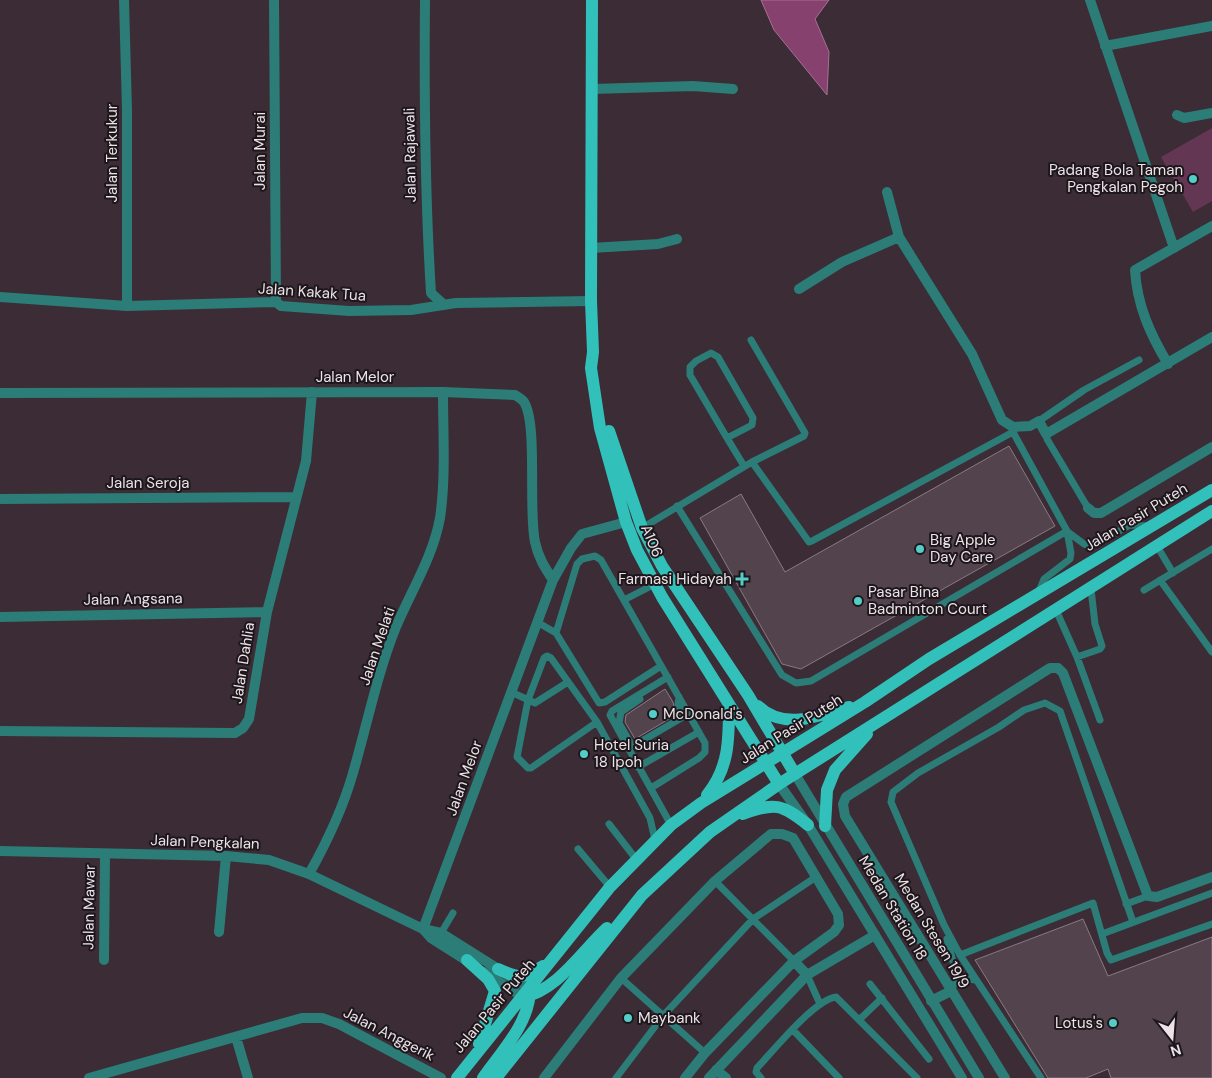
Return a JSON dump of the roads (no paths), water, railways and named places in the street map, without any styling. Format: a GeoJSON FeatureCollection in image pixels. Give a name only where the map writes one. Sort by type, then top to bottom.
{"type":"FeatureCollection","features":[{"type":"Feature","properties":{"kind":"main road"},"geometry":{"type":"LineString","coordinates":[[592,0],[591,301],[594,352]]}},
{"type":"Feature","properties":{"kind":"main road","name":"A106"},"geometry":{"type":"LineString","coordinates":[[594,352],[591,368],[600,428],[626,522],[654,584],[728,705]]}},
{"type":"Feature","properties":{"kind":"main road","name":"A106"},"geometry":{"type":"LineString","coordinates":[[594,352],[607,425],[642,528],[662,566],[748,695]]}},
{"type":"Feature","properties":{"kind":"main road","name":"Jalan Pasir Puteh"},"geometry":{"type":"LineString","coordinates":[[457,1078],[476,1051],[528,994],[610,887],[671,825],[701,803],[865,702],[929,659],[1212,490]]}},
{"type":"Feature","properties":{"kind":"main road"},"geometry":{"type":"LineString","coordinates":[[483,1078],[523,1022],[528,994],[549,987],[588,946],[683,855],[725,821],[779,784],[1212,512]]}},
{"type":"Feature","properties":{"kind":"main road"},"geometry":{"type":"LineString","coordinates":[[748,695],[768,716],[790,721],[865,702]]}},
{"type":"Feature","properties":{"kind":"main road","name":"Medan Station 18"},"geometry":{"type":"LineString","coordinates":[[748,695],[795,774]]}},
{"type":"Feature","properties":{"kind":"main road"},"geometry":{"type":"LineString","coordinates":[[701,803],[716,784],[725,765],[730,742],[728,705]]}},
{"type":"Feature","properties":{"kind":"main road","name":"Medan Station 18"},"geometry":{"type":"LineString","coordinates":[[728,705],[779,784]]}},
{"type":"Feature","properties":{"kind":"main road"},"geometry":{"type":"LineString","coordinates":[[825,826],[826,790],[835,770],[877,723]]}},
{"type":"Feature","properties":{"kind":"main road"},"geometry":{"type":"LineString","coordinates":[[725,821],[755,810],[778,805],[794,813],[808,825]]}},
{"type":"Feature","properties":{"kind":"main road"},"geometry":{"type":"LineString","coordinates":[[496,1078],[642,895]]}},
{"type":"Feature","properties":{"kind":"main road"},"geometry":{"type":"LineString","coordinates":[[498,970],[520,977],[527,976],[554,959]]}},
{"type":"Feature","properties":{"kind":"main road"},"geometry":{"type":"LineString","coordinates":[[467,960],[488,978],[494,990],[476,1051]]}},
{"type":"Feature","properties":{"kind":"street","name":"Jalan Terkukur"},"geometry":{"type":"LineString","coordinates":[[124,0],[128,120],[127,306]]}},
{"type":"Feature","properties":{"kind":"street","name":"Jalan Murai"},"geometry":{"type":"LineString","coordinates":[[274,0],[276,302]]}},
{"type":"Feature","properties":{"kind":"street","name":"Jalan Rajawali"},"geometry":{"type":"LineString","coordinates":[[425,0],[424,102],[427,228],[431,294],[443,304]]}},
{"type":"Feature","properties":{"kind":"street"},"geometry":{"type":"LineString","coordinates":[[1090,0],[1174,248]]}},
{"type":"Feature","properties":{"kind":"street"},"geometry":{"type":"LineString","coordinates":[[1105,46],[1212,26]]}},
{"type":"Feature","properties":{"kind":"street"},"geometry":{"type":"LineString","coordinates":[[592,89],[693,86],[733,89]]}},
{"type":"Feature","properties":{"kind":"street"},"geometry":{"type":"LineString","coordinates":[[1176,115],[1184,118],[1212,113]]}},
{"type":"Feature","properties":{"kind":"street"},"geometry":{"type":"LineString","coordinates":[[887,192],[900,237],[972,354],[1002,420],[1013,427],[1030,426],[1039,421],[1046,434],[1212,338]]}},
{"type":"Feature","properties":{"kind":"street"},"geometry":{"type":"LineString","coordinates":[[1168,364],[1150,335],[1142,311],[1135,270],[1212,226]]}},
{"type":"Feature","properties":{"kind":"street"},"geometry":{"type":"LineString","coordinates":[[800,289],[842,262],[900,237]]}},
{"type":"Feature","properties":{"kind":"street"},"geometry":{"type":"LineString","coordinates":[[591,248],[651,244],[677,239]]}},
{"type":"Feature","properties":{"kind":"street","name":"Jalan Kakak Tua"},"geometry":{"type":"LineString","coordinates":[[0,297],[127,306],[276,302],[281,306],[350,311],[411,310],[443,304],[591,301]]}},
{"type":"Feature","properties":{"kind":"street","name":"Jalan Dahlia"},"geometry":{"type":"LineString","coordinates":[[0,731],[235,732],[243,728],[249,719],[267,612],[306,461],[312,392]]}},
{"type":"Feature","properties":{"kind":"street","name":"Jalan Melor"},"geometry":{"type":"LineString","coordinates":[[0,393],[443,392],[515,395],[523,400],[529,414],[531,498],[535,541],[538,556],[552,580]]}},
{"type":"Feature","properties":{"kind":"street","name":"Jalan Melati"},"geometry":{"type":"LineString","coordinates":[[309,874],[326,842],[353,775],[396,627],[433,544],[440,519],[443,490],[443,392]]}},
{"type":"Feature","properties":{"kind":"street"},"geometry":{"type":"LineString","coordinates":[[1088,508],[1094,513],[1101,513],[1212,448]]}},
{"type":"Feature","properties":{"kind":"street","name":"Jalan Seroja"},"geometry":{"type":"LineString","coordinates":[[0,499],[296,497]]}},
{"type":"Feature","properties":{"kind":"street","name":"Jalan Melor"},"geometry":{"type":"LineString","coordinates":[[424,929],[552,580],[571,548],[582,534],[626,522]]}},
{"type":"Feature","properties":{"kind":"street","name":"Jalan Angsana"},"geometry":{"type":"LineString","coordinates":[[0,616],[267,612]]}},
{"type":"Feature","properties":{"kind":"street","name":"Medan Stesen 19/9"},"geometry":{"type":"LineString","coordinates":[[1005,1078],[844,816],[843,804],[846,797],[1050,668],[1058,668],[1063,673],[1148,896]]}},
{"type":"Feature","properties":{"kind":"street","name":"Medan Station 18"},"geometry":{"type":"LineString","coordinates":[[795,774],[930,1001],[979,1078]]}},
{"type":"Feature","properties":{"kind":"street","name":"Medan Station 18"},"geometry":{"type":"LineString","coordinates":[[779,784],[808,825],[962,1078]]}},
{"type":"Feature","properties":{"kind":"street"},"geometry":{"type":"LineString","coordinates":[[544,1078],[621,978],[715,881],[771,834],[782,834],[793,838],[838,914],[839,925],[834,932],[794,961],[705,1053],[685,1078]]}},
{"type":"Feature","properties":{"kind":"street","name":"Jalan Pengkalan"},"geometry":{"type":"LineString","coordinates":[[0,851],[226,856],[269,860],[309,874],[424,929],[442,933],[498,970],[528,994]]}},
{"type":"Feature","properties":{"kind":"street","name":"Jalan Mawar"},"geometry":{"type":"LineString","coordinates":[[104,960],[105,854]]}},
{"type":"Feature","properties":{"kind":"street"},"geometry":{"type":"LineString","coordinates":[[219,932],[226,856]]}},
{"type":"Feature","properties":{"kind":"street"},"geometry":{"type":"LineString","coordinates":[[1148,896],[1156,897],[1212,877]]}},
{"type":"Feature","properties":{"kind":"street","name":"Jalan Pengkalan"},"geometry":{"type":"LineString","coordinates":[[424,929],[431,938],[528,994]]}},
{"type":"Feature","properties":{"kind":"street"},"geometry":{"type":"LineString","coordinates":[[709,1078],[808,976],[875,935]]}},
{"type":"Feature","properties":{"kind":"street"},"geometry":{"type":"LineString","coordinates":[[794,961],[808,976]]}},
{"type":"Feature","properties":{"kind":"street"},"geometry":{"type":"LineString","coordinates":[[930,1001],[950,991]]}},
{"type":"Feature","properties":{"kind":"street","name":"Jalan Anggerik"},"geometry":{"type":"LineString","coordinates":[[89,1078],[302,1018],[322,1018],[339,1024],[441,1078]]}},
{"type":"Feature","properties":{"kind":"street"},"geometry":{"type":"LineString","coordinates":[[236,1037],[248,1078]]}},
{"type":"Feature","properties":{"kind":"street"},"geometry":{"type":"LineString","coordinates":[[716,1070],[726,1078]]}},
{"type":"Feature","properties":{"kind":"lane"},"geometry":{"type":"LineString","coordinates":[[642,528],[744,466],[804,436],[805,433],[751,340]]}},
{"type":"Feature","properties":{"kind":"lane"},"geometry":{"type":"LineString","coordinates":[[728,438],[754,421],[718,357],[712,353],[696,361],[690,367],[690,375],[744,466]]}},
{"type":"Feature","properties":{"kind":"lane"},"geometry":{"type":"LineString","coordinates":[[1039,421],[1084,390],[1139,360]]}},
{"type":"Feature","properties":{"kind":"lane"},"geometry":{"type":"LineString","coordinates":[[752,462],[808,542],[1013,432],[1067,531],[1071,553],[1070,559],[1044,579],[1036,596]]}},
{"type":"Feature","properties":{"kind":"lane"},"geometry":{"type":"LineString","coordinates":[[1046,434],[1047,440],[1088,508]]}},
{"type":"Feature","properties":{"kind":"lane"},"geometry":{"type":"LineString","coordinates":[[678,506],[782,675],[796,683],[811,681],[1067,531]]}},
{"type":"Feature","properties":{"kind":"lane"},"geometry":{"type":"LineString","coordinates":[[1067,531],[1084,544],[1092,546],[1130,525],[1151,526]]}},
{"type":"Feature","properties":{"kind":"lane"},"geometry":{"type":"LineString","coordinates":[[1157,546],[1173,573]]}},
{"type":"Feature","properties":{"kind":"lane"},"geometry":{"type":"LineString","coordinates":[[1144,590],[1212,549]]}},
{"type":"Feature","properties":{"kind":"lane"},"geometry":{"type":"LineString","coordinates":[[556,632],[577,564],[582,559],[595,556],[601,560],[705,743],[705,752],[699,758],[651,788]]}},
{"type":"Feature","properties":{"kind":"lane"},"geometry":{"type":"LineString","coordinates":[[1160,580],[1212,652]]}},
{"type":"Feature","properties":{"kind":"lane"},"geometry":{"type":"LineString","coordinates":[[624,600],[654,584]]}},
{"type":"Feature","properties":{"kind":"lane"},"geometry":{"type":"LineString","coordinates":[[1077,657],[1102,648],[1092,609],[1091,589]]}},
{"type":"Feature","properties":{"kind":"lane"},"geometry":{"type":"LineString","coordinates":[[1056,610],[1077,657],[1100,720]]}},
{"type":"Feature","properties":{"kind":"lane"},"geometry":{"type":"LineString","coordinates":[[537,622],[556,632],[599,703],[605,702],[661,666]]}},
{"type":"Feature","properties":{"kind":"lane"},"geometry":{"type":"LineString","coordinates":[[597,722],[530,768],[516,756],[528,700],[544,658],[547,656],[597,722],[650,818],[655,840]]}},
{"type":"Feature","properties":{"kind":"lane"},"geometry":{"type":"LineString","coordinates":[[668,677],[612,711],[610,715],[671,825]]}},
{"type":"Feature","properties":{"kind":"lane"},"geometry":{"type":"LineString","coordinates":[[511,692],[538,703],[568,682]]}},
{"type":"Feature","properties":{"kind":"lane"},"geometry":{"type":"LineString","coordinates":[[655,685],[653,691],[621,712],[619,723],[631,744],[635,745],[683,717],[678,705],[679,697]]}},
{"type":"Feature","properties":{"kind":"lane"},"geometry":{"type":"LineString","coordinates":[[1041,1078],[975,980],[944,925],[891,802],[893,792],[918,773],[999,728],[1024,710],[1045,703],[1060,711],[1133,922]]}},
{"type":"Feature","properties":{"kind":"lane"},"geometry":{"type":"LineString","coordinates":[[638,767],[699,732]]}},
{"type":"Feature","properties":{"kind":"lane"},"geometry":{"type":"LineString","coordinates":[[609,824],[636,859]]}},
{"type":"Feature","properties":{"kind":"lane"},"geometry":{"type":"LineString","coordinates":[[578,849],[610,887]]}},
{"type":"Feature","properties":{"kind":"lane"},"geometry":{"type":"LineString","coordinates":[[616,1078],[662,1016],[753,919],[816,876]]}},
{"type":"Feature","properties":{"kind":"lane"},"geometry":{"type":"LineString","coordinates":[[715,881],[794,961]]}},
{"type":"Feature","properties":{"kind":"lane"},"geometry":{"type":"LineString","coordinates":[[1102,934],[1212,893]]}},
{"type":"Feature","properties":{"kind":"lane"},"geometry":{"type":"LineString","coordinates":[[1126,904],[1148,896]]}},
{"type":"Feature","properties":{"kind":"lane"},"geometry":{"type":"LineString","coordinates":[[960,955],[1093,903],[1111,960],[1212,924]]}},
{"type":"Feature","properties":{"kind":"lane"},"geometry":{"type":"LineString","coordinates":[[442,933],[454,913]]}},
{"type":"Feature","properties":{"kind":"lane"},"geometry":{"type":"LineString","coordinates":[[944,925],[957,977],[950,991]]}},
{"type":"Feature","properties":{"kind":"lane"},"geometry":{"type":"LineString","coordinates":[[808,976],[820,1004]]}},
{"type":"Feature","properties":{"kind":"lane"},"geometry":{"type":"LineString","coordinates":[[957,977],[975,980]]}},
{"type":"Feature","properties":{"kind":"lane"},"geometry":{"type":"LineString","coordinates":[[621,978],[705,1053]]}},
{"type":"Feature","properties":{"kind":"lane"},"geometry":{"type":"LineString","coordinates":[[870,984],[929,1058]]}},
{"type":"Feature","properties":{"kind":"lane"},"geometry":{"type":"LineString","coordinates":[[761,1078],[756,1072],[757,1068],[820,1004],[836,997],[917,1078]]}},
{"type":"Feature","properties":{"kind":"lane"},"geometry":{"type":"LineString","coordinates":[[860,1019],[882,998]]}},
{"type":"Feature","properties":{"kind":"lane"},"geometry":{"type":"LineString","coordinates":[[793,1030],[839,1078]]}},
{"type":"Feature","properties":{"kind":"place","name":"Padang Bola Taman Pengkalan Pegoh"},"geometry":{"type":"Point","coordinates":[1193,179]}},
{"type":"Feature","properties":{"kind":"place","name":"Big Apple Day Care"},"geometry":{"type":"Point","coordinates":[920,549]}},
{"type":"Feature","properties":{"kind":"place","name":"Farmasi Hidayah"},"geometry":{"type":"Point","coordinates":[742,579]}},
{"type":"Feature","properties":{"kind":"place","name":"Pasar Bina Badminton Court"},"geometry":{"type":"Point","coordinates":[858,601]}},
{"type":"Feature","properties":{"kind":"place","name":"McDonald's"},"geometry":{"type":"Point","coordinates":[653,714]}},
{"type":"Feature","properties":{"kind":"place","name":"Hotel Suria 18 Ipoh"},"geometry":{"type":"Point","coordinates":[584,754]}},
{"type":"Feature","properties":{"kind":"place","name":"Maybank"},"geometry":{"type":"Point","coordinates":[628,1018]}},
{"type":"Feature","properties":{"kind":"place","name":"Lotus's"},"geometry":{"type":"Point","coordinates":[1113,1023]}}]}
